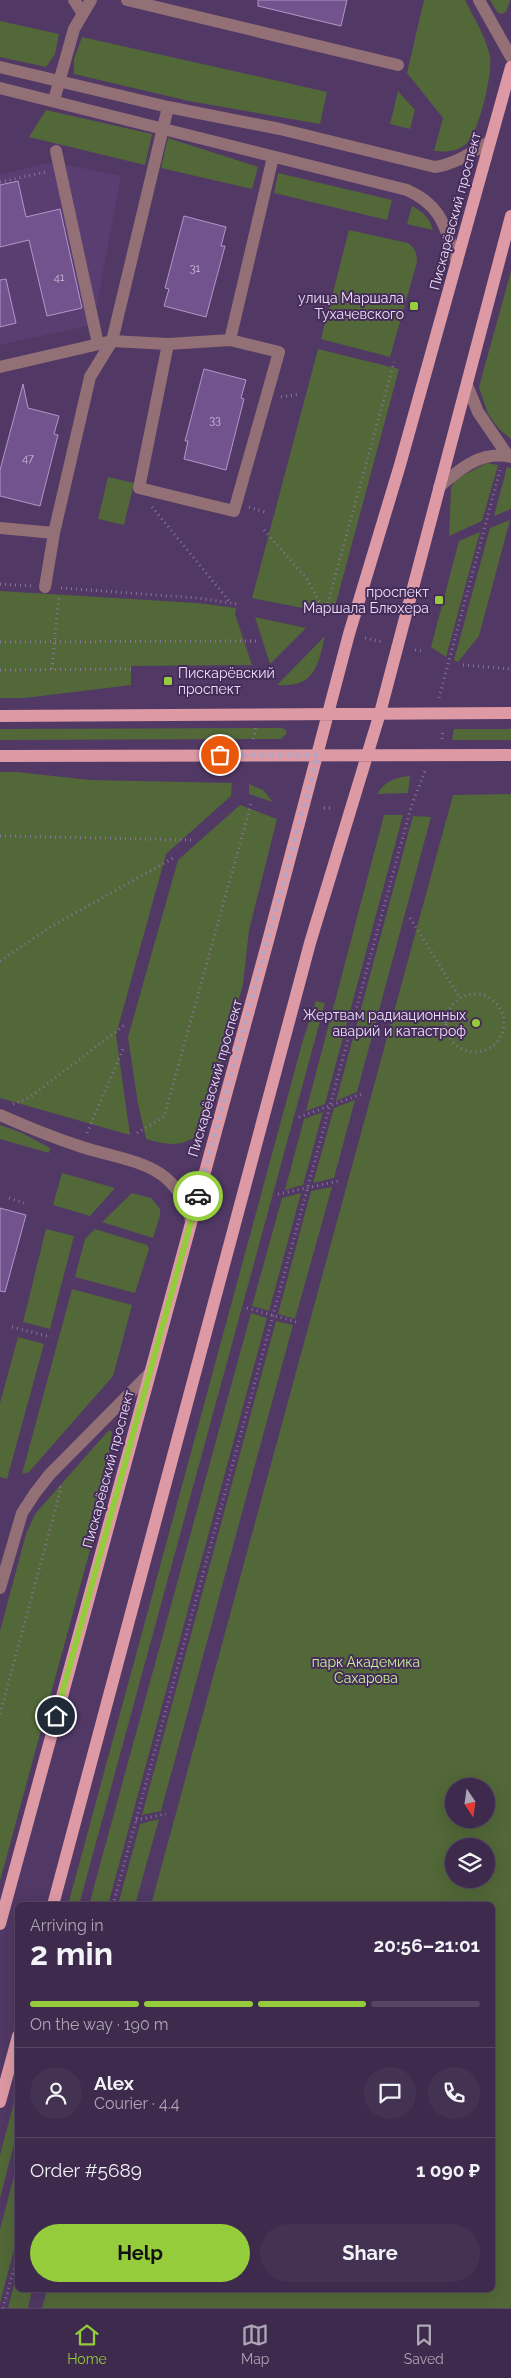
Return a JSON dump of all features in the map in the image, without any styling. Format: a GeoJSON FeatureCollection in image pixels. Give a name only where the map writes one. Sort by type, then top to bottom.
{"type":"FeatureCollection","features":[{"type":"Feature","properties":{"kind":"main road","name":"Пискарёвский проспект"},"geometry":{"type":"LineString","coordinates":[[0,1924],[318,755],[349,634],[400,465],[511,67]]}},
{"type":"Feature","properties":{"kind":"main road"},"geometry":{"type":"LineString","coordinates":[[54,1902],[310,943],[380,713],[511,216]]}},
{"type":"Feature","properties":{"kind":"main road"},"geometry":{"type":"LineString","coordinates":[[0,716],[511,713]]}},
{"type":"Feature","properties":{"kind":"main road"},"geometry":{"type":"LineString","coordinates":[[0,756],[511,755]]}},
{"type":"Feature","properties":{"kind":"main road"},"geometry":{"type":"LineString","coordinates":[[0,2102],[15,2047]]}},
{"type":"Feature","properties":{"kind":"street"},"geometry":{"type":"LineString","coordinates":[[74,0],[83,14]]}},
{"type":"Feature","properties":{"kind":"street"},"geometry":{"type":"LineString","coordinates":[[54,100],[74,29],[91,0]]}},
{"type":"Feature","properties":{"kind":"street"},"geometry":{"type":"LineString","coordinates":[[127,0],[398,64]]}},
{"type":"Feature","properties":{"kind":"street"},"geometry":{"type":"LineString","coordinates":[[479,0],[511,57]]}},
{"type":"Feature","properties":{"kind":"street"},"geometry":{"type":"LineString","coordinates":[[0,67],[168,107],[280,129],[435,167],[461,160],[490,141]]}},
{"type":"Feature","properties":{"kind":"street"},"geometry":{"type":"LineString","coordinates":[[0,88],[163,127],[273,157],[407,190],[422,196],[438,214],[457,262]]}},
{"type":"Feature","properties":{"kind":"street"},"geometry":{"type":"LineString","coordinates":[[45,587],[54,533],[90,377],[112,341],[168,107]]}},
{"type":"Feature","properties":{"kind":"street"},"geometry":{"type":"LineString","coordinates":[[56,151],[98,344]]}},
{"type":"Feature","properties":{"kind":"street"},"geometry":{"type":"LineString","coordinates":[[230,340],[273,157]]}},
{"type":"Feature","properties":{"kind":"street"},"geometry":{"type":"LineString","coordinates":[[0,366],[112,341],[168,344],[230,340],[279,352],[234,511],[140,488],[168,344]]}},
{"type":"Feature","properties":{"kind":"street"},"geometry":{"type":"LineString","coordinates":[[467,384],[478,412],[509,457]]}},
{"type":"Feature","properties":{"kind":"street"},"geometry":{"type":"LineString","coordinates":[[439,487],[477,458],[493,455],[509,457]]}},
{"type":"Feature","properties":{"kind":"street"},"geometry":{"type":"LineString","coordinates":[[0,528],[54,533]]}},
{"type":"Feature","properties":{"kind":"street"},"geometry":{"type":"LineString","coordinates":[[4,1111],[82,1147],[154,1169],[166,1177],[180,1193],[190,1221]]}},
{"type":"Feature","properties":{"kind":"street"},"geometry":{"type":"LineString","coordinates":[[0,1588],[22,1512],[50,1474],[149,1374]]}},
{"type":"Feature","properties":{"kind":"path"},"geometry":{"type":"LineString","coordinates":[[0,182],[60,168]]}},
{"type":"Feature","properties":{"kind":"path"},"geometry":{"type":"LineString","coordinates":[[264,530],[307,579],[325,613],[394,362]]}},
{"type":"Feature","properties":{"kind":"path"},"geometry":{"type":"LineString","coordinates":[[442,683],[501,469]]}},
{"type":"Feature","properties":{"kind":"path"},"geometry":{"type":"LineString","coordinates":[[140,488],[149,503],[230,602]]}},
{"type":"Feature","properties":{"kind":"path"},"geometry":{"type":"LineString","coordinates":[[0,584],[237,604]]}},
{"type":"Feature","properties":{"kind":"path"},"geometry":{"type":"LineString","coordinates":[[52,669],[59,588]]}},
{"type":"Feature","properties":{"kind":"path"},"geometry":{"type":"LineString","coordinates":[[365,638],[382,642]]}},
{"type":"Feature","properties":{"kind":"path"},"geometry":{"type":"LineString","coordinates":[[0,642],[256,641]]}},
{"type":"Feature","properties":{"kind":"path"},"geometry":{"type":"LineString","coordinates":[[415,650],[423,652]]}},
{"type":"Feature","properties":{"kind":"path"},"geometry":{"type":"LineString","coordinates":[[463,665],[511,669]]}},
{"type":"Feature","properties":{"kind":"path"},"geometry":{"type":"LineString","coordinates":[[0,670],[131,669]]}},
{"type":"Feature","properties":{"kind":"path"},"geometry":{"type":"LineString","coordinates":[[253,739],[256,728]]}},
{"type":"Feature","properties":{"kind":"path"},"geometry":{"type":"LineString","coordinates":[[442,739],[443,728]]}},
{"type":"Feature","properties":{"kind":"path"},"geometry":{"type":"LineString","coordinates":[[114,1902],[411,807],[425,775]]}},
{"type":"Feature","properties":{"kind":"path"},"geometry":{"type":"LineString","coordinates":[[137,1133],[164,1117],[251,804]]}},
{"type":"Feature","properties":{"kind":"path"},"geometry":{"type":"LineString","coordinates":[[324,808],[334,808]]}},
{"type":"Feature","properties":{"kind":"path"},"geometry":{"type":"LineString","coordinates":[[0,836],[193,840]]}},
{"type":"Feature","properties":{"kind":"path"},"geometry":{"type":"LineString","coordinates":[[0,961],[52,926],[175,857]]}},
{"type":"Feature","properties":{"kind":"path"},"geometry":{"type":"LineString","coordinates":[[410,918],[460,998]]}},
{"type":"Feature","properties":{"kind":"path"},"geometry":{"type":"LineString","coordinates":[[476,994],[484,996],[492,1000],[502,1013],[504,1022],[499,1038],[487,1049],[478,1052],[462,1049],[450,1037],[446,1021],[448,1013],[452,1004],[460,998],[476,994]]}},
{"type":"Feature","properties":{"kind":"path"},"geometry":{"type":"LineString","coordinates":[[4,1111],[30,1097],[126,1024]]}},
{"type":"Feature","properties":{"kind":"path"},"geometry":{"type":"LineString","coordinates":[[82,1147],[124,1046]]}},
{"type":"Feature","properties":{"kind":"path"},"geometry":{"type":"LineString","coordinates":[[299,1117],[362,1094]]}},
{"type":"Feature","properties":{"kind":"path"},"geometry":{"type":"LineString","coordinates":[[278,1194],[339,1181]]}},
{"type":"Feature","properties":{"kind":"path"},"geometry":{"type":"LineString","coordinates":[[9,1198],[24,1203]]}},
{"type":"Feature","properties":{"kind":"path"},"geometry":{"type":"LineString","coordinates":[[247,1308],[300,1324]]}},
{"type":"Feature","properties":{"kind":"path"},"geometry":{"type":"LineString","coordinates":[[12,1327],[51,1337]]}},
{"type":"Feature","properties":{"kind":"path"},"geometry":{"type":"LineString","coordinates":[[0,1714],[61,1488],[50,1474]]}},
{"type":"Feature","properties":{"kind":"path"},"geometry":{"type":"LineString","coordinates":[[136,1820],[166,1814]]}},
{"type":"Feature","properties":{"kind":"path"},"geometry":{"type":"LineString","coordinates":[[3,2308],[15,2266]]}},
{"type":"Feature","properties":{"kind":"shaded area"},"geometry":{"type":"Polygon","coordinates":[[[53,162],[121,176],[93,325],[0,345],[0,174],[53,162]]]}},
{"type":"Feature","properties":{"kind":"green space"},"geometry":{"type":"Polygon","coordinates":[[[424,0],[465,0],[483,35],[490,56],[487,88],[476,128],[466,144],[459,149],[451,151],[434,151],[443,118],[407,73],[424,0]]]}},
{"type":"Feature","properties":{"kind":"green space"},"geometry":{"type":"Polygon","coordinates":[[[490,0],[510,0],[506,12],[501,14],[497,12],[490,0]]]}},
{"type":"Feature","properties":{"kind":"green space"},"geometry":{"type":"Polygon","coordinates":[[[0,21],[59,34],[55,54],[46,67],[0,57],[0,21]]]}},
{"type":"Feature","properties":{"kind":"green space"},"geometry":{"type":"Polygon","coordinates":[[[82,37],[327,92],[320,124],[189,101],[74,74],[74,59],[82,37]]]}},
{"type":"Feature","properties":{"kind":"green space"},"geometry":{"type":"Polygon","coordinates":[[[398,91],[415,110],[410,129],[390,124],[398,91]]]}},
{"type":"Feature","properties":{"kind":"green space"},"geometry":{"type":"Polygon","coordinates":[[[46,110],[152,134],[145,165],[29,137],[46,110]]]}},
{"type":"Feature","properties":{"kind":"green space"},"geometry":{"type":"Polygon","coordinates":[[[168,138],[258,167],[252,189],[161,168],[168,138]]]}},
{"type":"Feature","properties":{"kind":"green space"},"geometry":{"type":"Polygon","coordinates":[[[278,173],[392,200],[387,220],[274,193],[278,173]]]}},
{"type":"Feature","properties":{"kind":"green space"},"geometry":{"type":"Polygon","coordinates":[[[412,206],[425,215],[433,230],[407,224],[412,206]]]}},
{"type":"Feature","properties":{"kind":"green space"},"geometry":{"type":"Polygon","coordinates":[[[349,230],[408,243],[416,253],[417,262],[390,357],[321,339],[349,230]]]}},
{"type":"Feature","properties":{"kind":"green space"},"geometry":{"type":"Polygon","coordinates":[[[511,271],[511,439],[499,429],[488,414],[479,387],[511,271]]]}},
{"type":"Feature","properties":{"kind":"green space"},"geometry":{"type":"Polygon","coordinates":[[[318,349],[399,369],[333,614],[252,598],[318,349]]]}},
{"type":"Feature","properties":{"kind":"green space"},"geometry":{"type":"Polygon","coordinates":[[[486,463],[498,465],[482,521],[449,536],[451,488],[455,480],[486,463]]]}},
{"type":"Feature","properties":{"kind":"green space"},"geometry":{"type":"Polygon","coordinates":[[[507,467],[511,468],[511,509],[494,516],[507,467]]]}},
{"type":"Feature","properties":{"kind":"green space"},"geometry":{"type":"Polygon","coordinates":[[[108,477],[134,483],[124,525],[98,519],[108,477]]]}},
{"type":"Feature","properties":{"kind":"green space"},"geometry":{"type":"Polygon","coordinates":[[[510,520],[479,636],[458,662],[454,660],[490,528],[510,520]]]}},
{"type":"Feature","properties":{"kind":"green space"},"geometry":{"type":"Polygon","coordinates":[[[480,532],[446,657],[431,647],[459,541],[480,532]]]}},
{"type":"Feature","properties":{"kind":"green space"},"geometry":{"type":"Polygon","coordinates":[[[0,591],[197,603],[236,608],[235,614],[252,665],[131,666],[131,685],[25,698],[0,698],[0,591]]]}},
{"type":"Feature","properties":{"kind":"green space"},"geometry":{"type":"Polygon","coordinates":[[[255,617],[306,628],[270,664],[255,617]]]}},
{"type":"Feature","properties":{"kind":"green space"},"geometry":{"type":"Polygon","coordinates":[[[325,636],[320,657],[307,679],[289,685],[277,685],[325,636]]]}},
{"type":"Feature","properties":{"kind":"green space"},"geometry":{"type":"Polygon","coordinates":[[[0,729],[285,729],[287,733],[281,739],[0,740],[0,729]]]}},
{"type":"Feature","properties":{"kind":"green space"},"geometry":{"type":"Polygon","coordinates":[[[454,729],[511,729],[511,740],[452,740],[454,729]]]}},
{"type":"Feature","properties":{"kind":"green space"},"geometry":{"type":"Polygon","coordinates":[[[0,772],[17,772],[90,780],[232,783],[231,796],[166,854],[116,1035],[130,1135],[0,1098],[0,772]]]}},
{"type":"Feature","properties":{"kind":"green space"},"geometry":{"type":"Polygon","coordinates":[[[410,776],[408,793],[377,794],[391,780],[410,776]]]}},
{"type":"Feature","properties":{"kind":"green space"},"geometry":{"type":"Polygon","coordinates":[[[249,784],[263,790],[273,802],[249,794],[249,784]]]}},
{"type":"Feature","properties":{"kind":"green space","name":"парк Академика Сахарова"},"geometry":{"type":"Polygon","coordinates":[[[511,794],[511,2308],[42,2308],[46,2292],[495,2292],[495,1902],[152,1902],[453,795],[511,794]]]}},
{"type":"Feature","properties":{"kind":"green space"},"geometry":{"type":"Polygon","coordinates":[[[240,805],[277,819],[249,930],[243,984],[204,1128],[198,1135],[178,1144],[146,1139],[138,1104],[128,1037],[178,860],[240,805]]]}},
{"type":"Feature","properties":{"kind":"green space"},"geometry":{"type":"Polygon","coordinates":[[[384,815],[403,815],[325,1104],[306,1111],[384,815]]]}},
{"type":"Feature","properties":{"kind":"green space"},"geometry":{"type":"Polygon","coordinates":[[[413,816],[431,817],[357,1092],[336,1101],[413,816]]]}},
{"type":"Feature","properties":{"kind":"green space"},"geometry":{"type":"Polygon","coordinates":[[[316,1001],[325,1003],[80,1902],[69,1902],[303,1040],[316,1001]]]}},
{"type":"Feature","properties":{"kind":"green space"},"geometry":{"type":"Polygon","coordinates":[[[355,1100],[334,1178],[313,1183],[334,1108],[355,1100]]]}},
{"type":"Feature","properties":{"kind":"green space"},"geometry":{"type":"Polygon","coordinates":[[[323,1112],[303,1185],[285,1190],[304,1119],[323,1112]]]}},
{"type":"Feature","properties":{"kind":"green space"},"geometry":{"type":"Polygon","coordinates":[[[0,1125],[20,1132],[50,1148],[49,1153],[0,1139],[0,1125]]]}},
{"type":"Feature","properties":{"kind":"green space"},"geometry":{"type":"Polygon","coordinates":[[[62,1173],[115,1188],[90,1216],[53,1205],[62,1173]]]}},
{"type":"Feature","properties":{"kind":"green space"},"geometry":{"type":"Polygon","coordinates":[[[332,1187],[295,1319],[278,1314],[311,1191],[332,1187]]]}},
{"type":"Feature","properties":{"kind":"green space"},"geometry":{"type":"Polygon","coordinates":[[[132,1193],[151,1198],[160,1209],[160,1216],[153,1238],[102,1222],[132,1193]]]}},
{"type":"Feature","properties":{"kind":"green space"},"geometry":{"type":"Polygon","coordinates":[[[301,1193],[269,1311],[252,1306],[282,1198],[301,1193]]]}},
{"type":"Feature","properties":{"kind":"green space"},"geometry":{"type":"Polygon","coordinates":[[[46,1229],[74,1236],[50,1329],[23,1322],[46,1229]]]}},
{"type":"Feature","properties":{"kind":"green space"},"geometry":{"type":"Polygon","coordinates":[[[95,1229],[147,1245],[149,1249],[135,1293],[75,1277],[85,1239],[95,1229]]]}},
{"type":"Feature","properties":{"kind":"green space"},"geometry":{"type":"Polygon","coordinates":[[[72,1289],[132,1305],[113,1376],[29,1472],[22,1474],[72,1289]]]}},
{"type":"Feature","properties":{"kind":"green space"},"geometry":{"type":"Polygon","coordinates":[[[251,1313],[267,1318],[109,1902],[90,1902],[251,1313]]]}},
{"type":"Feature","properties":{"kind":"green space"},"geometry":{"type":"Polygon","coordinates":[[[276,1321],[293,1325],[161,1811],[142,1815],[276,1321]]]}},
{"type":"Feature","properties":{"kind":"green space"},"geometry":{"type":"Polygon","coordinates":[[[18,1337],[44,1344],[7,1479],[0,1477],[0,1403],[18,1337]]]}},
{"type":"Feature","properties":{"kind":"green space"},"geometry":{"type":"Polygon","coordinates":[[[109,1430],[112,1432],[102,1506],[0,1881],[0,1631],[26,1534],[35,1514],[109,1430]]]}},
{"type":"Feature","properties":{"kind":"green space"},"geometry":{"type":"Polygon","coordinates":[[[159,1819],[136,1902],[119,1902],[140,1824],[159,1819]]]}},
{"type":"Feature","properties":{"kind":"green space"},"geometry":{"type":"Polygon","coordinates":[[[15,2099],[15,2141],[0,2198],[0,2155],[15,2099]]]}},
{"type":"Feature","properties":{"kind":"green space"},"geometry":{"type":"Polygon","coordinates":[[[15,2173],[15,2246],[0,2303],[0,2229],[15,2173]]]}},
{"type":"Feature","properties":{"kind":"green space"},"geometry":{"type":"Polygon","coordinates":[[[15,2282],[15,2292],[32,2292],[28,2308],[8,2308],[15,2282]]]}},
{"type":"Feature","properties":{"kind":"building"},"geometry":{"type":"Polygon","coordinates":[[[258,0],[347,0],[341,26],[258,6],[258,0]]]}},
{"type":"Feature","properties":{"kind":"building"},"geometry":{"type":"Polygon","coordinates":[[[18,181],[26,217],[60,209],[82,308],[47,316],[29,240],[0,247],[0,185],[18,181]]]}},
{"type":"Feature","properties":{"kind":"building"},"geometry":{"type":"Polygon","coordinates":[[[184,216],[226,227],[221,246],[225,246],[206,317],[164,306],[169,289],[165,288],[184,216]]]}},
{"type":"Feature","properties":{"kind":"building"},"geometry":{"type":"Polygon","coordinates":[[[6,279],[16,323],[0,327],[0,280],[6,279]]]}},
{"type":"Feature","properties":{"kind":"building"},"geometry":{"type":"Polygon","coordinates":[[[204,369],[246,380],[241,398],[244,399],[226,470],[184,459],[188,441],[185,441],[204,369]]]}},
{"type":"Feature","properties":{"kind":"building"},"geometry":{"type":"Polygon","coordinates":[[[23,384],[28,408],[59,416],[54,434],[58,435],[40,506],[0,496],[0,470],[23,384]]]}},
{"type":"Feature","properties":{"kind":"building"},"geometry":{"type":"Polygon","coordinates":[[[0,1208],[26,1215],[5,1292],[0,1291],[0,1208]]]}},
{"type":"Feature","properties":{"kind":"way so far"},"geometry":{"type":"LineString","coordinates":[[198,1196],[318,755],[220,755]]}},
{"type":"Feature","properties":{"kind":"place","name":"улица Маршала Тухачевского"},"geometry":{"type":"Point","coordinates":[414,306]}},
{"type":"Feature","properties":{"kind":"place","name":"проспект Маршала Блюхера"},"geometry":{"type":"Point","coordinates":[439,600]}},
{"type":"Feature","properties":{"kind":"place","name":"Пискарёвский проспект"},"geometry":{"type":"Point","coordinates":[168,681]}},
{"type":"Feature","properties":{"kind":"place","name":"Жертвам радиационных аварий и катастроф"},"geometry":{"type":"Point","coordinates":[476,1023]}},
{"type":"Feature","properties":{"kind":"route"},"geometry":{"type":"LineString","coordinates":[[56,1716],[198,1196]]}}]}
